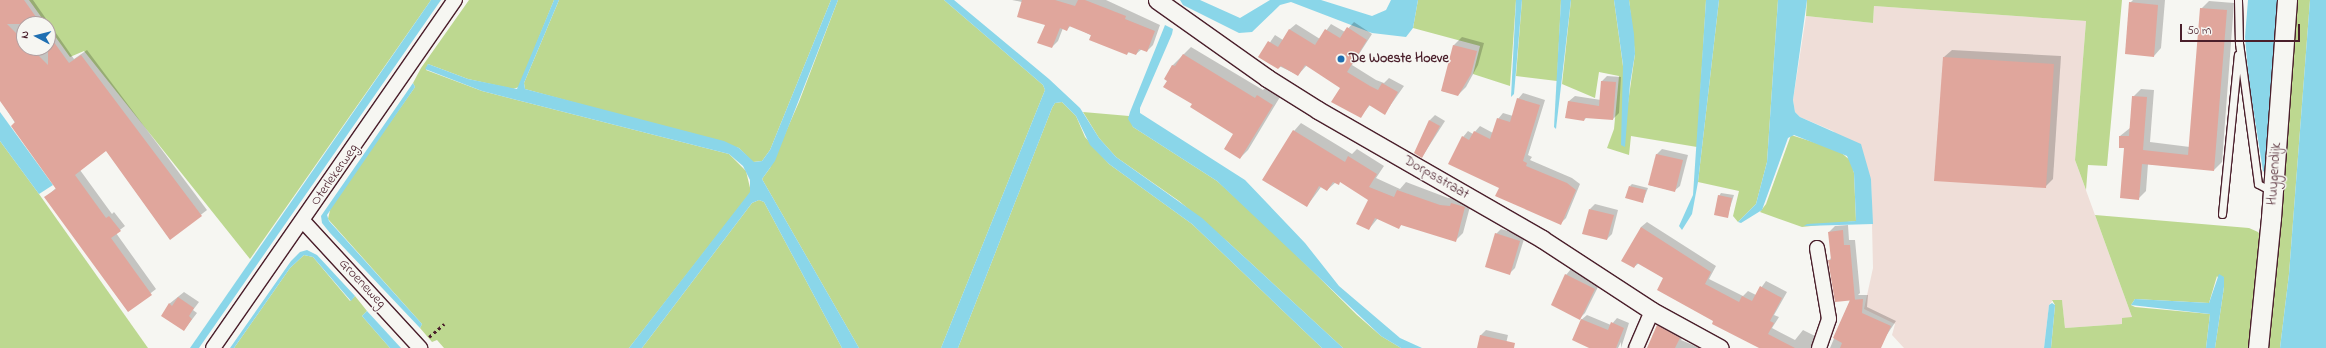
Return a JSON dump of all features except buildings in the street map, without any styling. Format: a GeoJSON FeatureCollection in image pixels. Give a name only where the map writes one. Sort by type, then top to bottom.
{"type":"FeatureCollection","features":[{"type":"Feature","properties":{"kind":"main road","name":"Huygendijk"},"geometry":{"type":"LineString","coordinates":[[2258,348],[2274,191],[2287,0]]}},
{"type":"Feature","properties":{"kind":"street","name":"Oterlekerweg"},"geometry":{"type":"LineString","coordinates":[[213,348],[303,221],[455,0]]}},
{"type":"Feature","properties":{"kind":"street","name":"Dorpsstraat"},"geometry":{"type":"LineString","coordinates":[[1157,0],[1267,78],[1542,239],[1652,311],[1720,348]]}},
{"type":"Feature","properties":{"kind":"street","name":"Groeneweg"},"geometry":{"type":"LineString","coordinates":[[303,221],[419,347]]}},
{"type":"Feature","properties":{"kind":"street"},"geometry":{"type":"LineString","coordinates":[[1817,248],[1829,319],[1819,348]]}},
{"type":"Feature","properties":{"kind":"street"},"geometry":{"type":"LineString","coordinates":[[1636,348],[1652,311]]}},
{"type":"Feature","properties":{"kind":"lane"},"geometry":{"type":"LineString","coordinates":[[2238,0],[2239,43],[2258,184],[2274,191]]}},
{"type":"Feature","properties":{"kind":"lane"},"geometry":{"type":"LineString","coordinates":[[2222,214],[2239,43]]}},
{"type":"Feature","properties":{"kind":"path"},"geometry":{"type":"LineString","coordinates":[[419,347],[444,324]]}},
{"type":"Feature","properties":{"kind":"shaded area"},"geometry":{"type":"Polygon","coordinates":[[[1874,6],[2086,21],[2075,160],[2132,317],[2122,324],[2065,328],[2062,301],[2053,300],[2049,305],[2044,348],[1904,348],[1892,335],[1895,324],[1864,309],[1873,268],[1871,179],[1833,131],[1800,117],[1795,112],[1793,100],[1806,16],[1873,23],[1874,6]]]}},
{"type":"Feature","properties":{"kind":"green space"},"geometry":{"type":"Polygon","coordinates":[[[29,0],[431,0],[250,259],[84,51],[70,57],[56,38],[56,16],[41,16],[29,0]]]}},
{"type":"Feature","properties":{"kind":"green space"},"geometry":{"type":"Polygon","coordinates":[[[469,0],[554,0],[519,87],[513,89],[468,79],[428,64],[426,70],[482,91],[729,154],[746,171],[751,192],[629,348],[444,348],[437,340],[432,342],[420,328],[422,324],[328,219],[331,206],[415,87],[413,83],[421,68],[469,0]]]}},
{"type":"Feature","properties":{"kind":"green space"},"geometry":{"type":"Polygon","coordinates":[[[559,0],[831,0],[770,150],[762,161],[753,162],[739,148],[525,89],[524,83],[559,0]]]}},
{"type":"Feature","properties":{"kind":"green space"},"geometry":{"type":"Polygon","coordinates":[[[838,0],[944,0],[1043,85],[1045,90],[941,348],[859,348],[762,179],[770,168],[799,102],[838,0]]]}},
{"type":"Feature","properties":{"kind":"green space"},"geometry":{"type":"Polygon","coordinates":[[[1418,0],[1516,0],[1510,86],[1473,74],[1480,46],[1413,28],[1418,0]]]}},
{"type":"Feature","properties":{"kind":"green space"},"geometry":{"type":"Polygon","coordinates":[[[1522,0],[1561,0],[1557,81],[1516,76],[1522,0]]]}},
{"type":"Feature","properties":{"kind":"green space"},"geometry":{"type":"Polygon","coordinates":[[[1571,0],[1614,0],[1628,103],[1635,54],[1629,0],[1706,0],[1697,147],[1631,136],[1629,155],[1607,148],[1614,129],[1619,76],[1599,72],[1595,98],[1562,84],[1571,0]]]}},
{"type":"Feature","properties":{"kind":"green space"},"geometry":{"type":"Polygon","coordinates":[[[1719,0],[1778,0],[1767,162],[1756,204],[1738,222],[1733,216],[1739,191],[1698,182],[1719,0]]]}},
{"type":"Feature","properties":{"kind":"green space"},"geometry":{"type":"Polygon","coordinates":[[[1807,0],[2122,0],[2107,166],[2088,165],[2086,190],[2075,160],[2086,21],[1874,6],[1873,23],[1806,16],[1807,0]]]}},
{"type":"Feature","properties":{"kind":"green space"},"geometry":{"type":"Polygon","coordinates":[[[2297,0],[2310,0],[2289,274],[2280,348],[2267,348],[2276,272],[2297,0]]]}},
{"type":"Feature","properties":{"kind":"green space"},"geometry":{"type":"Polygon","coordinates":[[[1062,102],[1076,116],[1085,137],[1109,164],[1192,224],[1322,348],[958,348],[1052,108],[1055,103],[1062,102]]]}},
{"type":"Feature","properties":{"kind":"green space"},"geometry":{"type":"Polygon","coordinates":[[[1083,112],[1129,116],[1133,127],[1217,181],[1267,226],[1357,315],[1381,336],[1401,348],[1343,348],[1228,242],[1179,201],[1116,157],[1099,138],[1083,112]]]}},
{"type":"Feature","properties":{"kind":"green space"},"geometry":{"type":"Polygon","coordinates":[[[1791,135],[1838,150],[1851,161],[1854,173],[1856,221],[1802,227],[1760,212],[1766,204],[1791,135]]]}},
{"type":"Feature","properties":{"kind":"green space"},"geometry":{"type":"Polygon","coordinates":[[[0,141],[39,194],[148,348],[0,348],[0,141]]]}},
{"type":"Feature","properties":{"kind":"green space"},"geometry":{"type":"Polygon","coordinates":[[[759,200],[764,202],[842,348],[642,348],[752,203],[759,200]]]}},
{"type":"Feature","properties":{"kind":"green space"},"geometry":{"type":"Polygon","coordinates":[[[2095,215],[2249,228],[2258,232],[2262,238],[2250,348],[2215,348],[2224,287],[2217,276],[2209,303],[2135,299],[2131,305],[2135,307],[2210,314],[2206,348],[2051,348],[2055,305],[2052,300],[2062,300],[2065,328],[2122,324],[2122,318],[2132,317],[2095,215]]]}},
{"type":"Feature","properties":{"kind":"green space"},"geometry":{"type":"Polygon","coordinates":[[[304,255],[313,257],[350,301],[355,296],[367,311],[362,316],[390,348],[234,348],[290,268],[304,255]]]}},
{"type":"Feature","properties":{"kind":"water"},"geometry":{"type":"Polygon","coordinates":[[[431,0],[441,0],[199,348],[190,348],[431,0]]]}},
{"type":"Feature","properties":{"kind":"water"},"geometry":{"type":"Polygon","coordinates":[[[554,0],[559,0],[524,83],[525,89],[724,141],[739,148],[754,162],[762,161],[770,150],[831,0],[838,0],[775,161],[762,179],[859,348],[842,348],[764,202],[759,200],[752,203],[642,348],[629,348],[750,192],[750,180],[743,166],[729,154],[482,91],[425,69],[428,64],[468,79],[517,89],[554,0]]]}},
{"type":"Feature","properties":{"kind":"water"},"geometry":{"type":"Polygon","coordinates":[[[944,0],[954,0],[1049,79],[1080,108],[1099,138],[1116,157],[1202,218],[1343,348],[1322,348],[1192,224],[1109,164],[1090,145],[1076,116],[1062,102],[1055,103],[1052,108],[958,348],[941,348],[1045,90],[1043,85],[944,0]]]}},
{"type":"Feature","properties":{"kind":"water"},"geometry":{"type":"Polygon","coordinates":[[[1180,0],[1200,0],[1240,18],[1270,0],[1321,0],[1372,16],[1386,10],[1391,0],[1418,0],[1413,28],[1406,37],[1372,33],[1291,2],[1280,5],[1252,32],[1239,33],[1183,5],[1180,0]]]}},
{"type":"Feature","properties":{"kind":"water"},"geometry":{"type":"Polygon","coordinates":[[[1516,0],[1522,0],[1514,94],[1511,97],[1516,0]]]}},
{"type":"Feature","properties":{"kind":"water"},"geometry":{"type":"Polygon","coordinates":[[[1561,0],[1571,0],[1556,129],[1554,127],[1561,0]]]}},
{"type":"Feature","properties":{"kind":"water"},"geometry":{"type":"Polygon","coordinates":[[[1614,0],[1629,0],[1634,34],[1635,54],[1630,84],[1625,147],[1621,145],[1623,65],[1614,0]]]}},
{"type":"Feature","properties":{"kind":"water"},"geometry":{"type":"Polygon","coordinates":[[[1706,0],[1719,0],[1698,182],[1692,214],[1682,230],[1679,226],[1693,195],[1706,0]]]}},
{"type":"Feature","properties":{"kind":"water"},"geometry":{"type":"Polygon","coordinates":[[[1778,0],[1807,0],[1793,100],[1795,112],[1800,117],[1861,144],[1871,179],[1873,224],[1804,226],[1807,224],[1856,221],[1854,173],[1847,156],[1794,135],[1788,138],[1762,210],[1741,223],[1738,222],[1756,204],[1767,162],[1778,0]]]}},
{"type":"Feature","properties":{"kind":"water"},"geometry":{"type":"Polygon","coordinates":[[[2248,0],[2281,0],[2266,173],[2263,171],[2249,82],[2245,37],[2248,0]]]}},
{"type":"Feature","properties":{"kind":"water"},"geometry":{"type":"Polygon","coordinates":[[[2310,0],[2326,0],[2326,348],[2280,348],[2289,274],[2310,0]]]}},
{"type":"Feature","properties":{"kind":"water"},"geometry":{"type":"Polygon","coordinates":[[[1165,25],[1173,29],[1172,34],[1140,108],[1140,113],[1245,180],[1305,243],[1339,286],[1400,338],[1422,348],[1401,348],[1381,336],[1217,181],[1133,127],[1128,119],[1130,112],[1165,25]]]}},
{"type":"Feature","properties":{"kind":"water"},"geometry":{"type":"Polygon","coordinates":[[[413,83],[415,87],[327,215],[329,221],[422,324],[420,328],[330,233],[322,223],[321,216],[413,83]]]}},
{"type":"Feature","properties":{"kind":"water"},"geometry":{"type":"Polygon","coordinates":[[[0,112],[53,185],[39,194],[0,141],[0,112]]]}},
{"type":"Feature","properties":{"kind":"water"},"geometry":{"type":"Polygon","coordinates":[[[307,250],[317,255],[355,296],[351,301],[313,257],[304,255],[290,268],[234,348],[230,348],[291,261],[300,252],[307,250]]]}},
{"type":"Feature","properties":{"kind":"water"},"geometry":{"type":"Polygon","coordinates":[[[2219,274],[2224,277],[2224,287],[2215,348],[2206,348],[2210,314],[2131,305],[2135,299],[2209,303],[2219,274]]]}},
{"type":"Feature","properties":{"kind":"water"},"geometry":{"type":"Polygon","coordinates":[[[2052,303],[2055,305],[2051,348],[2044,348],[2049,305],[2052,303]]]}},
{"type":"Feature","properties":{"kind":"water"},"geometry":{"type":"Polygon","coordinates":[[[367,311],[401,348],[390,348],[362,316],[367,311]]]}},
{"type":"Feature","properties":{"kind":"place","name":"De Woeste Hoeve"},"geometry":{"type":"Point","coordinates":[1341,59]}}]}
